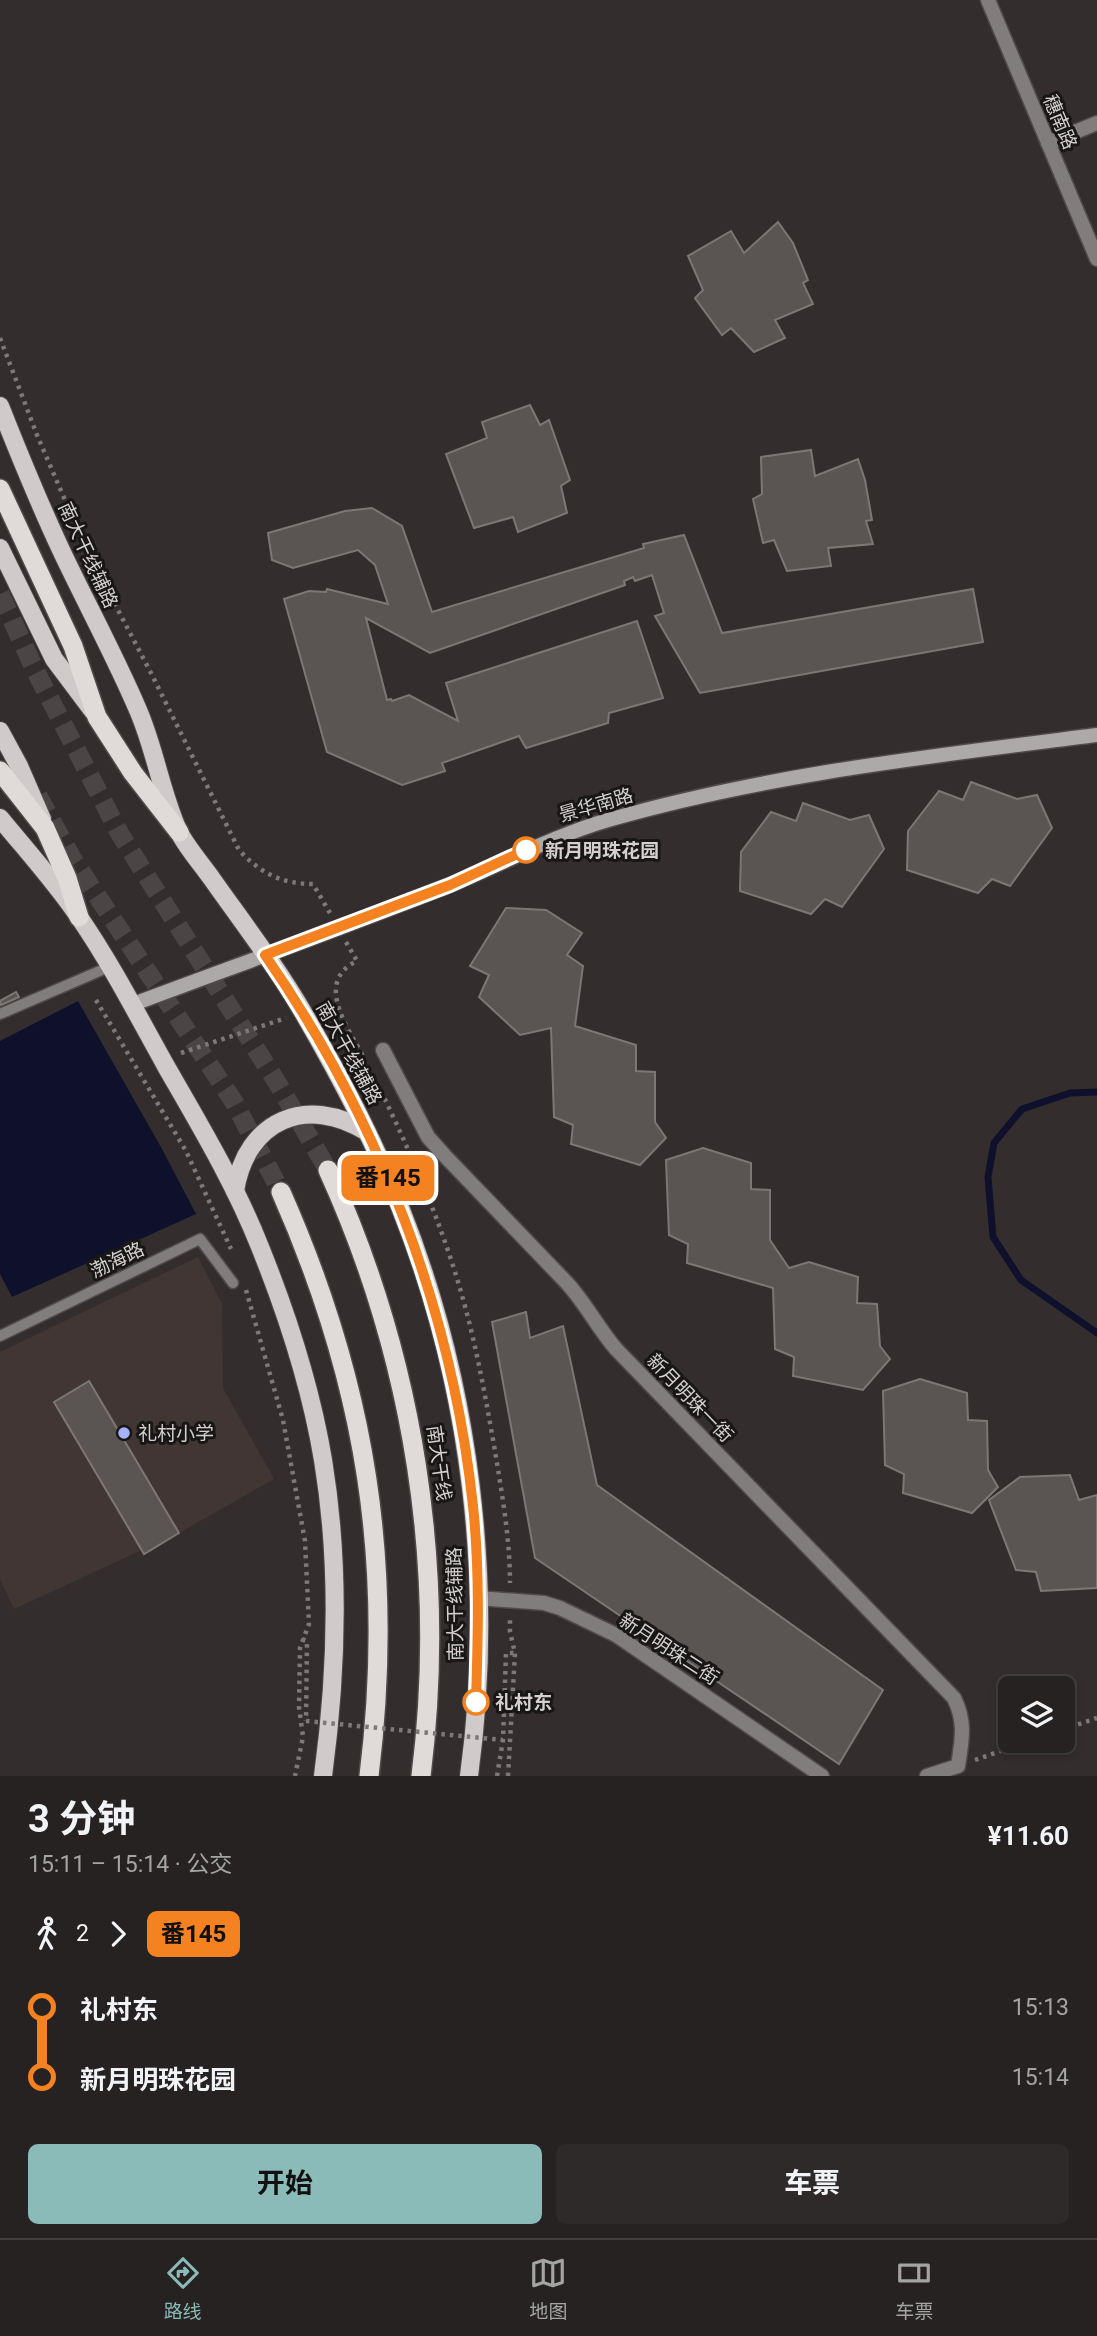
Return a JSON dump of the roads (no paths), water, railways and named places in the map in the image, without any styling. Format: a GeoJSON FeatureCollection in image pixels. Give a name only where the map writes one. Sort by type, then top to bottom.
{"type":"FeatureCollection","features":[{"type":"Feature","properties":{"kind":"highway"},"geometry":{"type":"LineString","coordinates":[[0,489],[73,646],[97,717],[132,773],[179,832]]}},
{"type":"Feature","properties":{"kind":"highway"},"geometry":{"type":"LineString","coordinates":[[0,771],[46,828],[67,878],[79,917]]}},
{"type":"Feature","properties":{"kind":"highway","name":"南大干线"},"geometry":{"type":"LineString","coordinates":[[328,1170],[356,1234],[376,1293],[397,1364],[413,1438],[427,1554],[429,1616],[429,1677],[421,1776]]}},
{"type":"Feature","properties":{"kind":"highway"},"geometry":{"type":"LineString","coordinates":[[281,1192],[310,1258],[334,1329],[355,1408],[370,1488],[380,1616],[378,1691],[369,1776]]}},
{"type":"Feature","properties":{"kind":"main road","name":"南大干线辅路"},"geometry":{"type":"LineString","coordinates":[[0,406],[61,550],[138,710],[179,832],[303,1012],[367,1132],[401,1208],[417,1253],[456,1394],[473,1506],[478,1598],[476,1703],[470,1776]]}},
{"type":"Feature","properties":{"kind":"main road"},"geometry":{"type":"LineString","coordinates":[[0,548],[54,659],[97,717]]}},
{"type":"Feature","properties":{"kind":"main road"},"geometry":{"type":"LineString","coordinates":[[0,731],[19,766],[46,828]]}},
{"type":"Feature","properties":{"kind":"main road","name":"景华南路"},"geometry":{"type":"LineString","coordinates":[[131,1005],[450,885],[547,840],[610,820],[736,789],[860,765],[1097,735]]}},
{"type":"Feature","properties":{"kind":"main road"},"geometry":{"type":"LineString","coordinates":[[0,818],[79,917],[131,1005],[235,1191],[282,1306],[310,1401],[324,1466],[331,1533],[331,1707],[323,1776]]}},
{"type":"Feature","properties":{"kind":"main road"},"geometry":{"type":"LineString","coordinates":[[235,1191],[238,1173],[251,1148],[268,1128],[285,1119],[301,1114],[320,1113],[353,1123],[367,1132]]}},
{"type":"Feature","properties":{"kind":"street","name":"穗南路"},"geometry":{"type":"LineString","coordinates":[[988,0],[1097,259]]}},
{"type":"Feature","properties":{"kind":"street"},"geometry":{"type":"LineString","coordinates":[[1048,143],[1097,123]]}},
{"type":"Feature","properties":{"kind":"street","name":"新月明珠一街"},"geometry":{"type":"LineString","coordinates":[[383,1049],[428,1136],[444,1156],[568,1283],[616,1349],[954,1698],[963,1720],[964,1732],[958,1766],[927,1776]]}},
{"type":"Feature","properties":{"kind":"street","name":"新月明珠二街"},"geometry":{"type":"LineString","coordinates":[[478,1598],[544,1603],[617,1635],[822,1776]]}},
{"type":"Feature","properties":{"kind":"lane"},"geometry":{"type":"LineString","coordinates":[[0,1014],[109,967]]}},
{"type":"Feature","properties":{"kind":"lane","name":"渤海路"},"geometry":{"type":"LineString","coordinates":[[0,1336],[200,1239],[233,1283]]}},
{"type":"Feature","properties":{"kind":"waterway"},"geometry":{"type":"LineString","coordinates":[[1097,1092],[1070,1093],[1022,1109],[994,1143],[988,1177],[993,1237],[1021,1280],[1097,1333]]}},
{"type":"Feature","properties":{"kind":"tunnel"},"geometry":{"type":"LineString","coordinates":[[0,594],[36,672],[120,834],[278,1084],[328,1170]]}},
{"type":"Feature","properties":{"kind":"tunnel"},"geometry":{"type":"LineString","coordinates":[[38,796],[72,858],[234,1102],[281,1192]]}},
{"type":"Feature","properties":{"kind":"place","name":"新月明珠花园"},"geometry":{"type":"Point","coordinates":[526,850]}},
{"type":"Feature","properties":{"kind":"place","name":"礼村小学"},"geometry":{"type":"Point","coordinates":[124,1433]}},
{"type":"Feature","properties":{"kind":"place","name":"礼村东"},"geometry":{"type":"Point","coordinates":[476,1702]}}]}
